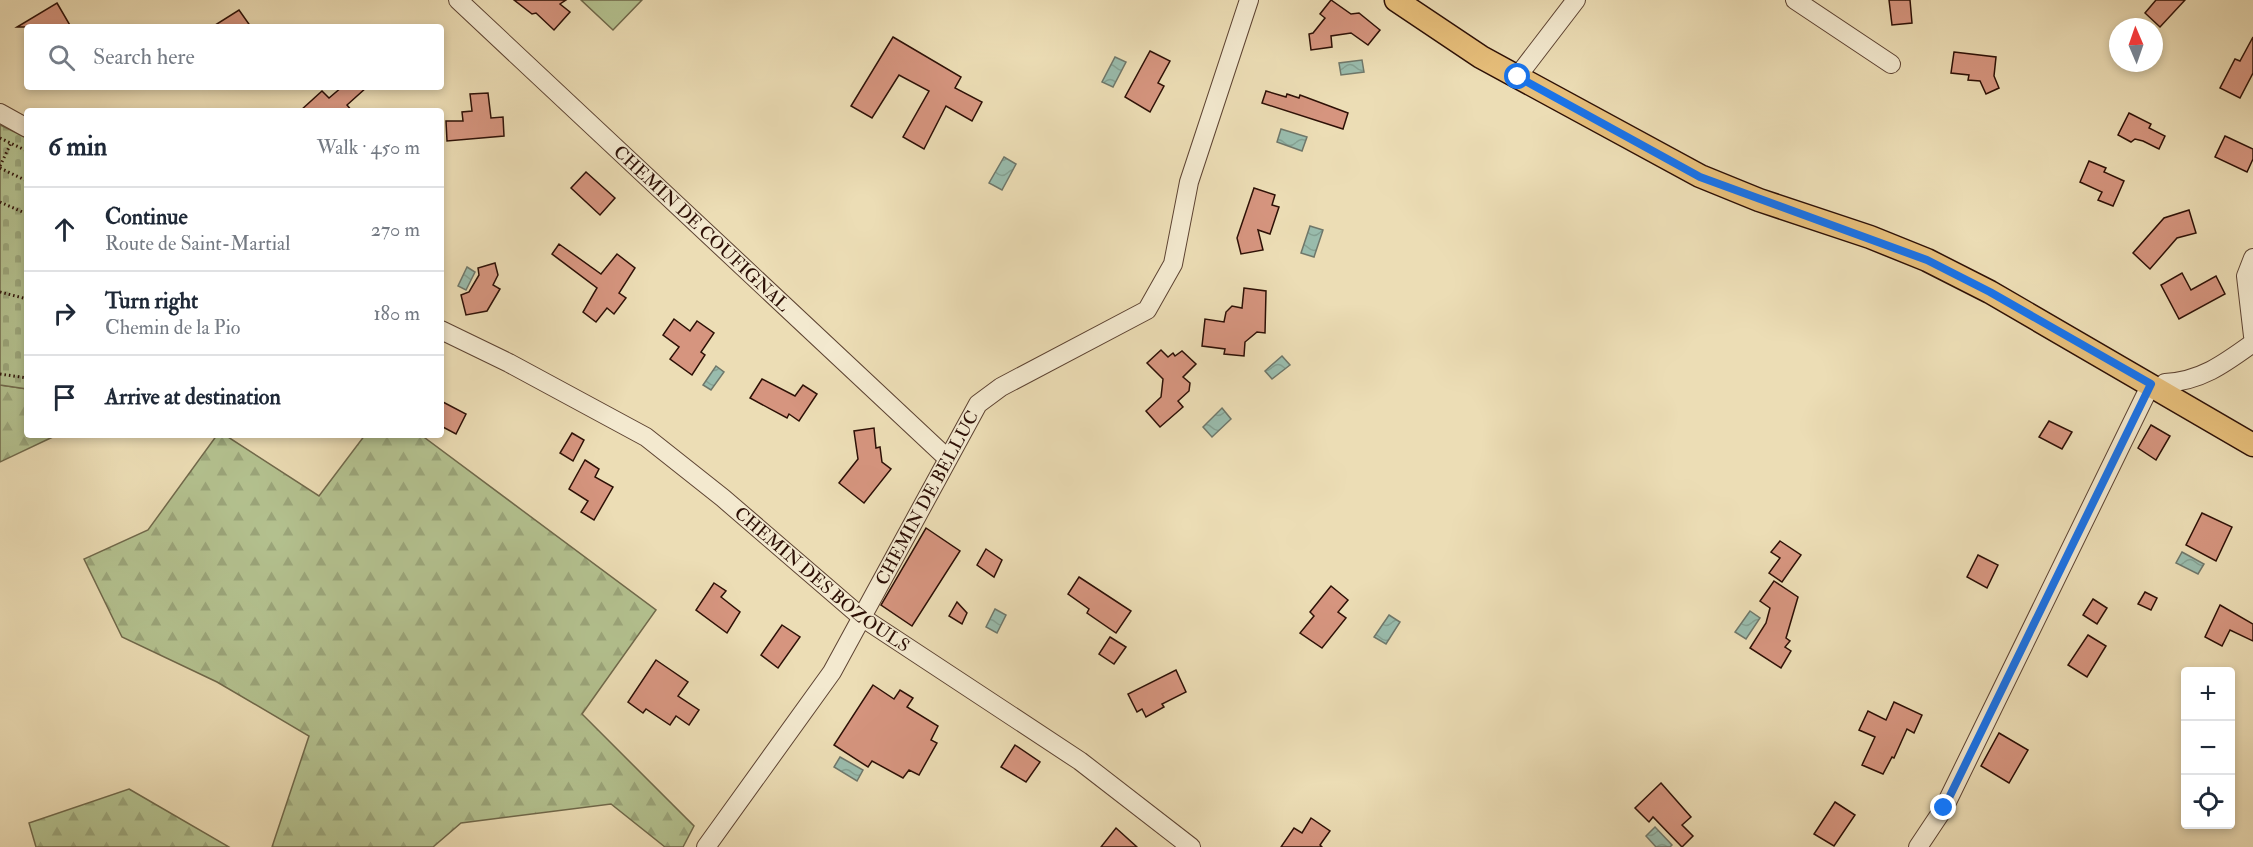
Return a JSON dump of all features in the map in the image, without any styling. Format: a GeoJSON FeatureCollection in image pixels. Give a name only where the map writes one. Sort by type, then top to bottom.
{"type":"FeatureCollection","features":[{"type":"Feature","properties":{"kind":"main road"},"geometry":{"type":"LineString","coordinates":[[1396,0],[1442,32],[1518,77],[1700,177],[1927,260],[1990,292],[2253,445]]}},
{"type":"Feature","properties":{"kind":"street","name":"CHEMIN DE COUFIGNAL"},"geometry":{"type":"LineString","coordinates":[[458,0],[947,458]]}},
{"type":"Feature","properties":{"kind":"street","name":"CHEMIN DE BELLUC"},"geometry":{"type":"LineString","coordinates":[[706,847],[832,672],[860,616],[978,404],[1001,387],[1147,310],[1173,264],[1189,182],[1249,0]]}},
{"type":"Feature","properties":{"kind":"street"},"geometry":{"type":"LineString","coordinates":[[1518,77],[1576,0]]}},
{"type":"Feature","properties":{"kind":"street"},"geometry":{"type":"LineString","coordinates":[[1795,0],[1891,64]]}},
{"type":"Feature","properties":{"kind":"street"},"geometry":{"type":"LineString","coordinates":[[0,113],[24,126]]}},
{"type":"Feature","properties":{"kind":"street"},"geometry":{"type":"LineString","coordinates":[[2253,258],[2246,276],[2253,336]]}},
{"type":"Feature","properties":{"kind":"street","name":"CHEMIN DES BOZOULS"},"geometry":{"type":"LineString","coordinates":[[444,331],[509,363],[646,437],[723,498],[860,616],[1080,761],[1191,847]]}},
{"type":"Feature","properties":{"kind":"street"},"geometry":{"type":"LineString","coordinates":[[1918,847],[1944,808],[2156,387],[2165,383],[2186,382],[2215,371],[2253,343]]}},
{"type":"Feature","properties":{"kind":"path"},"geometry":{"type":"LineString","coordinates":[[0,138],[24,150]]}},
{"type":"Feature","properties":{"kind":"path"},"geometry":{"type":"LineString","coordinates":[[11,143],[0,167],[24,179]]}},
{"type":"Feature","properties":{"kind":"path"},"geometry":{"type":"LineString","coordinates":[[0,202],[24,213]]}},
{"type":"Feature","properties":{"kind":"path"},"geometry":{"type":"LineString","coordinates":[[0,292],[24,298]]}},
{"type":"Feature","properties":{"kind":"path"},"geometry":{"type":"LineString","coordinates":[[0,374],[24,378]]}},
{"type":"Feature","properties":{"kind":"green space"},"geometry":{"type":"Polygon","coordinates":[[[581,0],[642,0],[613,30],[581,0]]]}},
{"type":"Feature","properties":{"kind":"green space"},"geometry":{"type":"Polygon","coordinates":[[[0,125],[24,137],[24,389],[0,385],[0,125]]]}},
{"type":"Feature","properties":{"kind":"green space"},"geometry":{"type":"Polygon","coordinates":[[[0,385],[24,389],[24,438],[51,438],[0,462],[0,385]]]}},
{"type":"Feature","properties":{"kind":"green space"},"geometry":{"type":"Polygon","coordinates":[[[215,438],[230,438],[319,496],[363,438],[425,438],[656,610],[582,714],[694,826],[683,847],[665,847],[611,804],[461,823],[433,847],[272,847],[309,736],[217,682],[122,637],[84,559],[148,530],[215,438]]]}},
{"type":"Feature","properties":{"kind":"green space"},"geometry":{"type":"Polygon","coordinates":[[[129,789],[229,847],[36,847],[29,823],[129,789]]]}},
{"type":"Feature","properties":{"kind":"water"},"geometry":{"type":"Polygon","coordinates":[[[1115,57],[1126,62],[1113,87],[1102,82],[1115,57]]]}},
{"type":"Feature","properties":{"kind":"water"},"geometry":{"type":"Polygon","coordinates":[[[1362,60],[1364,72],[1341,75],[1339,63],[1362,60]]]}},
{"type":"Feature","properties":{"kind":"water"},"geometry":{"type":"Polygon","coordinates":[[[1281,129],[1307,137],[1302,151],[1277,142],[1281,129]]]}},
{"type":"Feature","properties":{"kind":"water"},"geometry":{"type":"Polygon","coordinates":[[[1004,157],[1016,164],[1002,190],[989,183],[1004,157]]]}},
{"type":"Feature","properties":{"kind":"water"},"geometry":{"type":"Polygon","coordinates":[[[1310,226],[1323,230],[1314,257],[1301,253],[1310,226]]]}},
{"type":"Feature","properties":{"kind":"water"},"geometry":{"type":"Polygon","coordinates":[[[467,267],[475,272],[466,290],[458,286],[467,267]]]}},
{"type":"Feature","properties":{"kind":"water"},"geometry":{"type":"Polygon","coordinates":[[[1282,356],[1290,365],[1272,379],[1265,371],[1282,356]]]}},
{"type":"Feature","properties":{"kind":"water"},"geometry":{"type":"Polygon","coordinates":[[[716,366],[724,372],[711,390],[703,385],[716,366]]]}},
{"type":"Feature","properties":{"kind":"water"},"geometry":{"type":"Polygon","coordinates":[[[1222,408],[1231,419],[1212,437],[1203,427],[1222,408]]]}},
{"type":"Feature","properties":{"kind":"water"},"geometry":{"type":"Polygon","coordinates":[[[2182,552],[2204,564],[2198,574],[2176,563],[2182,552]]]}},
{"type":"Feature","properties":{"kind":"water"},"geometry":{"type":"Polygon","coordinates":[[[995,609],[1006,615],[997,633],[986,627],[995,609]]]}},
{"type":"Feature","properties":{"kind":"water"},"geometry":{"type":"Polygon","coordinates":[[[1750,611],[1760,618],[1746,639],[1735,632],[1750,611]]]}},
{"type":"Feature","properties":{"kind":"water"},"geometry":{"type":"Polygon","coordinates":[[[1389,615],[1400,622],[1386,644],[1374,637],[1389,615]]]}},
{"type":"Feature","properties":{"kind":"water"},"geometry":{"type":"Polygon","coordinates":[[[840,757],[863,770],[857,781],[834,767],[840,757]]]}},
{"type":"Feature","properties":{"kind":"water"},"geometry":{"type":"Polygon","coordinates":[[[1655,827],[1672,845],[1670,847],[1656,847],[1646,836],[1655,827]]]}},
{"type":"Feature","properties":{"kind":"building"},"geometry":{"type":"Polygon","coordinates":[[[514,0],[566,0],[560,4],[570,12],[554,30],[536,13],[532,14],[514,0]]]}},
{"type":"Feature","properties":{"kind":"building"},"geometry":{"type":"Polygon","coordinates":[[[1331,0],[1351,14],[1359,13],[1380,30],[1368,45],[1351,33],[1331,36],[1332,47],[1311,50],[1309,34],[1313,33],[1325,18],[1320,14],[1331,0]]]}},
{"type":"Feature","properties":{"kind":"building"},"geometry":{"type":"Polygon","coordinates":[[[1889,0],[1910,0],[1912,23],[1892,25],[1889,0]]]}},
{"type":"Feature","properties":{"kind":"building"},"geometry":{"type":"Polygon","coordinates":[[[2156,0],[2185,0],[2163,24],[2163,18],[2150,18],[2145,13],[2156,0]]]}},
{"type":"Feature","properties":{"kind":"building"},"geometry":{"type":"Polygon","coordinates":[[[57,3],[69,24],[24,24],[24,27],[17,27],[57,3]]]}},
{"type":"Feature","properties":{"kind":"building"},"geometry":{"type":"Polygon","coordinates":[[[239,10],[249,24],[217,24],[239,10]]]}},
{"type":"Feature","properties":{"kind":"building"},"geometry":{"type":"Polygon","coordinates":[[[893,37],[961,77],[955,88],[982,102],[972,121],[946,106],[924,149],[903,137],[929,91],[899,75],[872,118],[851,106],[893,37]]]}},
{"type":"Feature","properties":{"kind":"building"},"geometry":{"type":"Polygon","coordinates":[[[2253,37],[2253,73],[2240,98],[2220,88],[2235,59],[2240,61],[2253,37]]]}},
{"type":"Feature","properties":{"kind":"building"},"geometry":{"type":"Polygon","coordinates":[[[1150,51],[1170,61],[1158,83],[1164,86],[1150,112],[1125,97],[1150,51]]]}},
{"type":"Feature","properties":{"kind":"building"},"geometry":{"type":"Polygon","coordinates":[[[1954,52],[1996,57],[1994,76],[1999,88],[1986,94],[1980,81],[1968,80],[1969,75],[1951,73],[1954,52]]]}},
{"type":"Feature","properties":{"kind":"building"},"geometry":{"type":"Polygon","coordinates":[[[338,90],[364,90],[347,105],[350,108],[303,108],[322,91],[329,98],[338,90]]]}},
{"type":"Feature","properties":{"kind":"building"},"geometry":{"type":"Polygon","coordinates":[[[1266,91],[1286,97],[1287,94],[1299,98],[1300,95],[1348,113],[1343,129],[1262,103],[1266,91]]]}},
{"type":"Feature","properties":{"kind":"building"},"geometry":{"type":"Polygon","coordinates":[[[488,93],[491,118],[503,117],[504,136],[447,141],[446,121],[463,121],[462,112],[472,111],[470,94],[488,93]]]}},
{"type":"Feature","properties":{"kind":"building"},"geometry":{"type":"Polygon","coordinates":[[[2129,113],[2151,124],[2149,128],[2165,136],[2159,149],[2135,139],[2131,142],[2118,135],[2129,113]]]}},
{"type":"Feature","properties":{"kind":"building"},"geometry":{"type":"Polygon","coordinates":[[[2225,136],[2253,149],[2253,159],[2247,172],[2215,157],[2225,136]]]}},
{"type":"Feature","properties":{"kind":"building"},"geometry":{"type":"Polygon","coordinates":[[[2089,161],[2106,168],[2104,172],[2124,181],[2113,206],[2098,200],[2102,192],[2080,182],[2089,161]]]}},
{"type":"Feature","properties":{"kind":"building"},"geometry":{"type":"Polygon","coordinates":[[[586,172],[615,198],[600,215],[571,188],[586,172]]]}},
{"type":"Feature","properties":{"kind":"building"},"geometry":{"type":"Polygon","coordinates":[[[1254,188],[1275,195],[1272,205],[1279,207],[1270,234],[1258,230],[1263,250],[1241,254],[1237,238],[1254,188]]]}},
{"type":"Feature","properties":{"kind":"building"},"geometry":{"type":"Polygon","coordinates":[[[2189,210],[2196,233],[2177,238],[2150,269],[2133,253],[2164,218],[2189,210]]]}},
{"type":"Feature","properties":{"kind":"building"},"geometry":{"type":"Polygon","coordinates":[[[559,244],[601,274],[617,254],[635,268],[619,293],[626,298],[614,314],[607,308],[596,322],[583,312],[597,288],[552,254],[559,244]]]}},
{"type":"Feature","properties":{"kind":"building"},"geometry":{"type":"Polygon","coordinates":[[[495,263],[498,275],[493,285],[500,289],[487,311],[466,315],[461,295],[469,292],[479,275],[478,268],[495,263]]]}},
{"type":"Feature","properties":{"kind":"building"},"geometry":{"type":"Polygon","coordinates":[[[2182,273],[2191,290],[2216,276],[2225,294],[2179,319],[2161,285],[2182,273]]]}},
{"type":"Feature","properties":{"kind":"building"},"geometry":{"type":"Polygon","coordinates":[[[1244,288],[1266,291],[1265,333],[1257,332],[1245,342],[1244,356],[1224,354],[1225,349],[1202,346],[1205,319],[1224,322],[1226,312],[1232,306],[1242,308],[1244,288]]]}},
{"type":"Feature","properties":{"kind":"building"},"geometry":{"type":"Polygon","coordinates":[[[674,319],[690,331],[697,321],[714,333],[701,352],[705,355],[692,375],[670,359],[679,347],[663,335],[674,319]]]}},
{"type":"Feature","properties":{"kind":"building"},"geometry":{"type":"Polygon","coordinates":[[[1161,350],[1168,357],[1173,353],[1175,356],[1182,351],[1196,364],[1183,377],[1190,383],[1189,391],[1178,401],[1183,407],[1160,427],[1146,411],[1161,397],[1163,379],[1147,363],[1161,350]]]}},
{"type":"Feature","properties":{"kind":"building"},"geometry":{"type":"Polygon","coordinates":[[[762,379],[795,396],[803,385],[817,394],[799,421],[789,414],[787,418],[750,398],[762,379]]]}},
{"type":"Feature","properties":{"kind":"building"},"geometry":{"type":"Polygon","coordinates":[[[444,403],[466,414],[456,434],[444,428],[444,403]]]}},
{"type":"Feature","properties":{"kind":"building"},"geometry":{"type":"Polygon","coordinates":[[[2049,421],[2072,432],[2062,449],[2039,437],[2049,421]]]}},
{"type":"Feature","properties":{"kind":"building"},"geometry":{"type":"Polygon","coordinates":[[[2151,425],[2170,436],[2156,460],[2138,448],[2151,425]]]}},
{"type":"Feature","properties":{"kind":"building"},"geometry":{"type":"Polygon","coordinates":[[[874,428],[876,448],[880,447],[882,462],[891,469],[864,503],[839,483],[858,459],[854,431],[874,428]]]}},
{"type":"Feature","properties":{"kind":"building"},"geometry":{"type":"Polygon","coordinates":[[[572,433],[584,440],[573,461],[560,453],[572,433]]]}},
{"type":"Feature","properties":{"kind":"building"},"geometry":{"type":"Polygon","coordinates":[[[585,460],[599,469],[595,477],[613,487],[594,520],[581,512],[588,501],[569,489],[585,460]]]}},
{"type":"Feature","properties":{"kind":"building"},"geometry":{"type":"Polygon","coordinates":[[[2202,513],[2232,527],[2216,561],[2186,545],[2202,513]]]}},
{"type":"Feature","properties":{"kind":"building"},"geometry":{"type":"Polygon","coordinates":[[[926,528],[960,551],[912,626],[881,605],[926,528]]]}},
{"type":"Feature","properties":{"kind":"building"},"geometry":{"type":"Polygon","coordinates":[[[1780,541],[1801,555],[1782,582],[1769,573],[1780,558],[1771,552],[1780,541]]]}},
{"type":"Feature","properties":{"kind":"building"},"geometry":{"type":"Polygon","coordinates":[[[986,549],[1002,560],[994,577],[977,565],[986,549]]]}},
{"type":"Feature","properties":{"kind":"building"},"geometry":{"type":"Polygon","coordinates":[[[1978,555],[1998,565],[1987,588],[1967,577],[1978,555]]]}},
{"type":"Feature","properties":{"kind":"building"},"geometry":{"type":"Polygon","coordinates":[[[1079,577],[1131,611],[1116,633],[1087,613],[1089,609],[1068,594],[1079,577]]]}},
{"type":"Feature","properties":{"kind":"building"},"geometry":{"type":"Polygon","coordinates":[[[1774,581],[1798,597],[1786,638],[1790,641],[1785,647],[1791,651],[1781,668],[1750,648],[1766,623],[1770,608],[1760,601],[1774,581]]]}},
{"type":"Feature","properties":{"kind":"building"},"geometry":{"type":"Polygon","coordinates":[[[714,583],[726,591],[721,597],[740,612],[727,633],[696,610],[714,583]]]}},
{"type":"Feature","properties":{"kind":"building"},"geometry":{"type":"Polygon","coordinates":[[[1331,586],[1348,600],[1338,612],[1346,618],[1322,648],[1300,633],[1314,616],[1310,612],[1331,586]]]}},
{"type":"Feature","properties":{"kind":"building"},"geometry":{"type":"Polygon","coordinates":[[[2145,592],[2157,598],[2151,610],[2138,604],[2145,592]]]}},
{"type":"Feature","properties":{"kind":"building"},"geometry":{"type":"Polygon","coordinates":[[[2093,599],[2107,608],[2097,624],[2083,615],[2093,599]]]}},
{"type":"Feature","properties":{"kind":"building"},"geometry":{"type":"Polygon","coordinates":[[[957,602],[967,613],[962,624],[949,616],[957,602]]]}},
{"type":"Feature","properties":{"kind":"building"},"geometry":{"type":"Polygon","coordinates":[[[2220,605],[2253,624],[2253,641],[2230,630],[2222,646],[2205,637],[2220,605]]]}},
{"type":"Feature","properties":{"kind":"building"},"geometry":{"type":"Polygon","coordinates":[[[782,625],[800,637],[778,668],[761,655],[782,625]]]}},
{"type":"Feature","properties":{"kind":"building"},"geometry":{"type":"Polygon","coordinates":[[[2088,635],[2106,646],[2087,677],[2068,665],[2088,635]]]}},
{"type":"Feature","properties":{"kind":"building"},"geometry":{"type":"Polygon","coordinates":[[[1110,637],[1126,647],[1114,664],[1099,654],[1110,637]]]}},
{"type":"Feature","properties":{"kind":"building"},"geometry":{"type":"Polygon","coordinates":[[[656,660],[688,682],[678,696],[699,710],[689,725],[676,716],[670,725],[646,709],[643,713],[628,702],[656,660]]]}},
{"type":"Feature","properties":{"kind":"building"},"geometry":{"type":"Polygon","coordinates":[[[1176,670],[1186,692],[1162,704],[1164,707],[1146,717],[1142,709],[1137,712],[1128,694],[1176,670]]]}},
{"type":"Feature","properties":{"kind":"building"},"geometry":{"type":"Polygon","coordinates":[[[873,685],[894,699],[900,690],[913,698],[907,707],[938,726],[931,740],[937,743],[919,775],[909,770],[903,778],[872,761],[868,767],[834,745],[873,685]]]}},
{"type":"Feature","properties":{"kind":"building"},"geometry":{"type":"Polygon","coordinates":[[[1894,702],[1922,715],[1914,733],[1907,729],[1894,758],[1892,757],[1883,774],[1862,765],[1875,737],[1859,730],[1868,711],[1886,720],[1894,702]]]}},
{"type":"Feature","properties":{"kind":"building"},"geometry":{"type":"Polygon","coordinates":[[[1999,733],[2028,750],[2009,783],[1981,766],[1999,733]]]}},
{"type":"Feature","properties":{"kind":"building"},"geometry":{"type":"Polygon","coordinates":[[[1015,745],[1040,762],[1026,782],[1001,767],[1015,745]]]}},
{"type":"Feature","properties":{"kind":"building"},"geometry":{"type":"Polygon","coordinates":[[[1661,783],[1691,817],[1682,825],[1693,836],[1682,847],[1653,817],[1649,822],[1635,808],[1661,783]]]}},
{"type":"Feature","properties":{"kind":"building"},"geometry":{"type":"Polygon","coordinates":[[[1835,802],[1855,815],[1834,846],[1814,834],[1835,802]]]}},
{"type":"Feature","properties":{"kind":"building"},"geometry":{"type":"Polygon","coordinates":[[[1311,818],[1330,831],[1320,845],[1322,847],[1281,847],[1294,828],[1302,833],[1311,818]]]}},
{"type":"Feature","properties":{"kind":"building"},"geometry":{"type":"Polygon","coordinates":[[[1116,828],[1137,847],[1101,847],[1116,828]]]}},
{"type":"Feature","properties":{"kind":"route"},"geometry":{"type":"LineString","coordinates":[[1518,77],[1700,177],[1759,200],[1870,237],[1927,260],[1990,292],[2151,384],[1944,808]]}}]}
